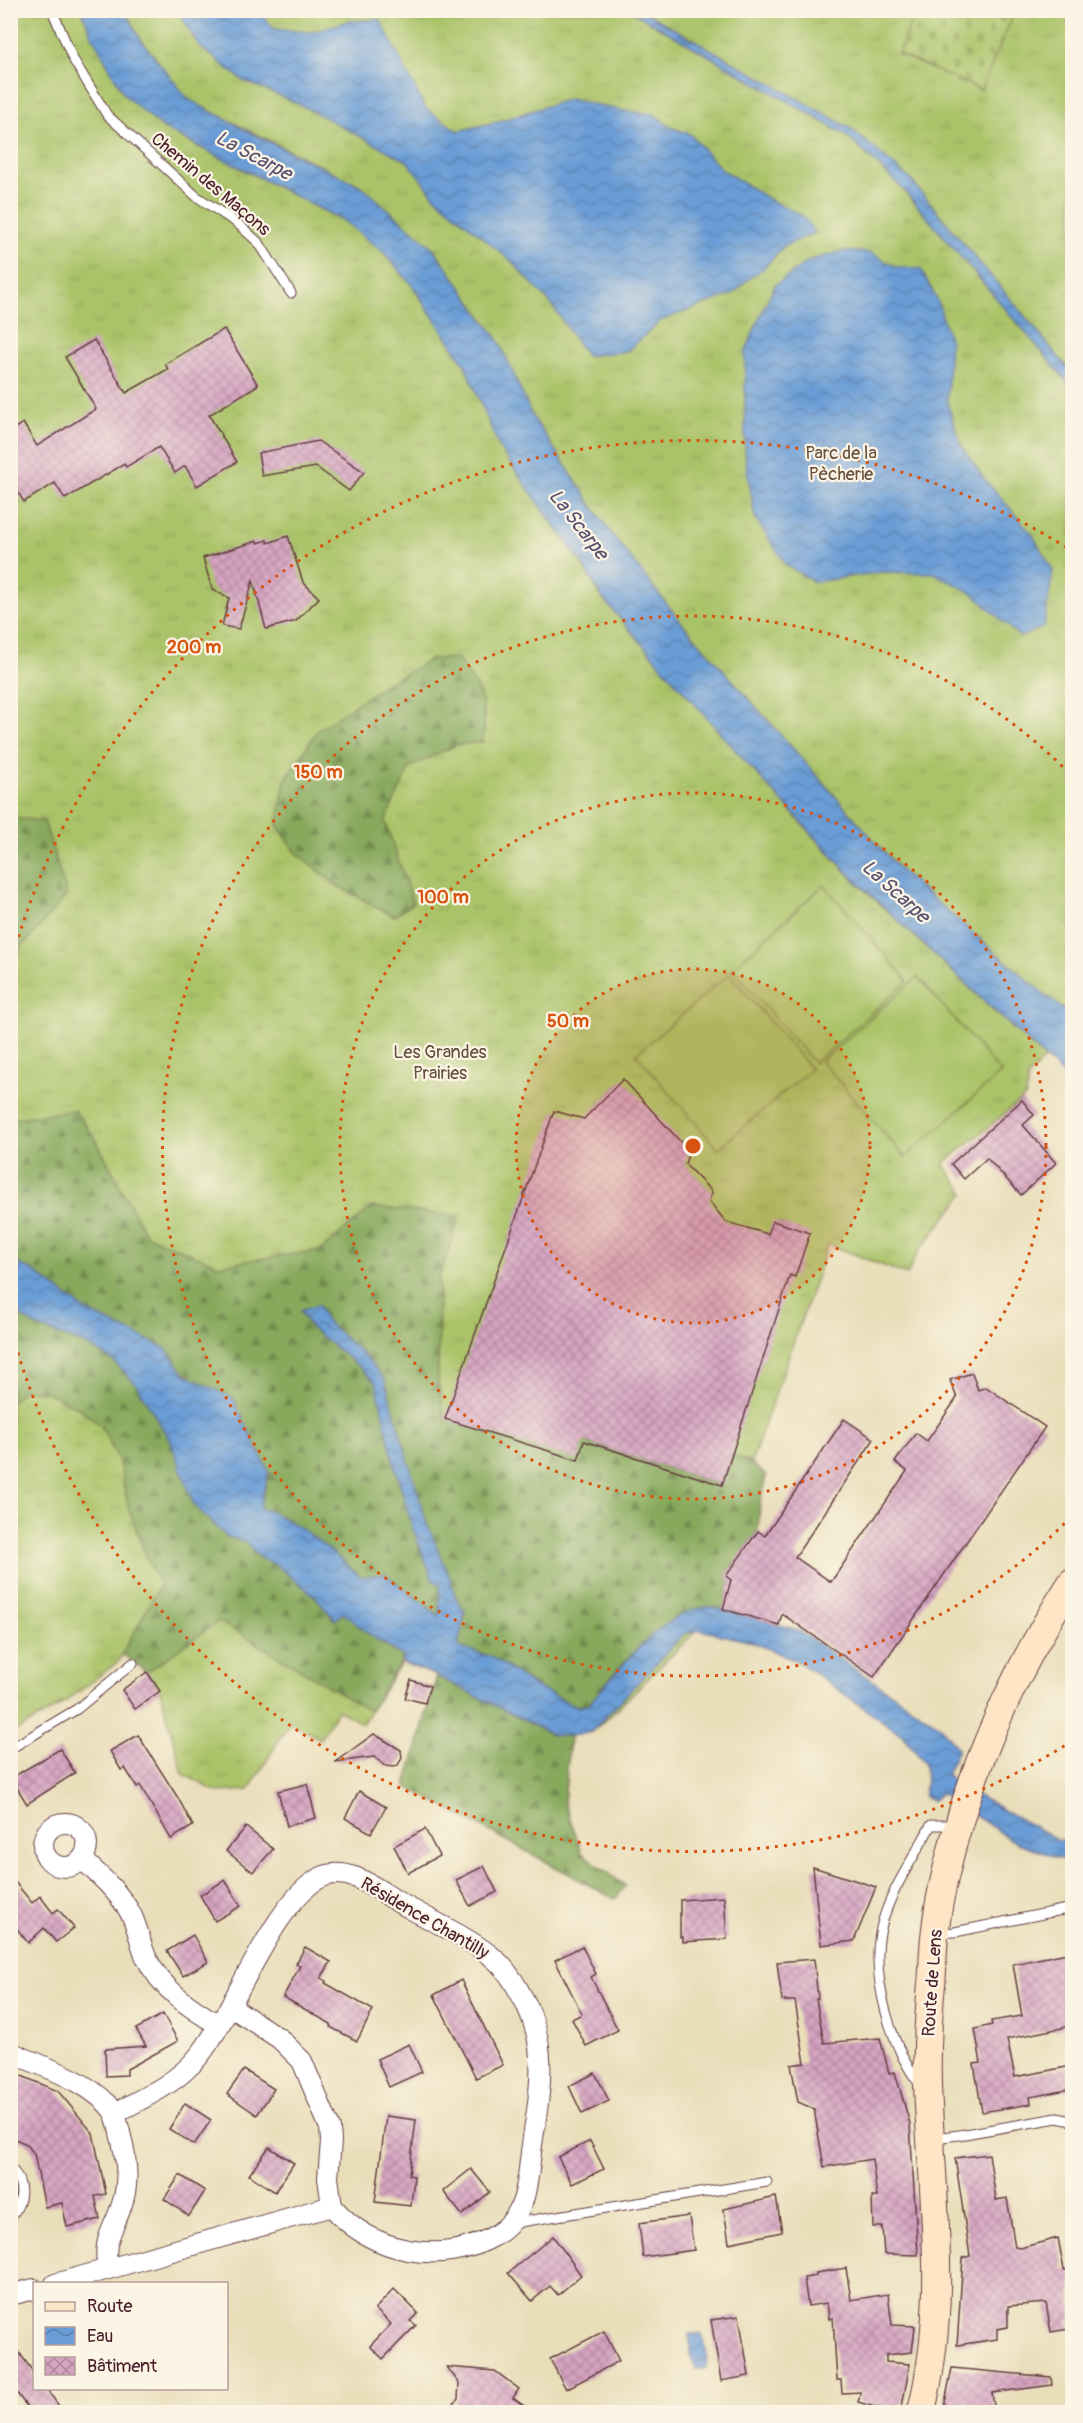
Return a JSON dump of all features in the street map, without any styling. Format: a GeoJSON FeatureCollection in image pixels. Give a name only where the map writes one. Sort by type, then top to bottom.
{"type":"FeatureCollection","features":[{"type":"Feature","properties":{"kind":"main road","name":"Route de Lens"},"geometry":{"type":"LineString","coordinates":[[921,2412],[933,2339],[938,2275],[928,2094],[928,2022],[934,1933],[947,1866],[960,1817],[994,1723],[1030,1649],[1072,1582]]}},
{"type":"Feature","properties":{"kind":"street"},"geometry":{"type":"LineString","coordinates":[[82,1859],[122,1900],[132,1915],[151,1967],[160,1981],[187,2005],[219,2025]]}},
{"type":"Feature","properties":{"kind":"street","name":"Résidence Chantilly"},"geometry":{"type":"LineString","coordinates":[[115,2113],[176,2079],[199,2056],[288,1908],[310,1885],[323,1877],[333,1875],[356,1878],[492,1957],[514,1981],[531,2013],[537,2028],[541,2060],[525,2200],[512,2223],[486,2241],[469,2246],[433,2252],[416,2251],[400,2249],[367,2237],[352,2227],[332,2206]]}},
{"type":"Feature","properties":{"kind":"street"},"geometry":{"type":"LineString","coordinates":[[59,2282],[332,2206],[328,2178],[332,2141],[330,2128],[302,2061],[280,2039],[230,2006]]}},
{"type":"Feature","properties":{"kind":"street"},"geometry":{"type":"LineString","coordinates":[[10,2052],[94,2092],[108,2103],[115,2113],[124,2156],[126,2184],[124,2197],[105,2245],[108,2269]]}},
{"type":"Feature","properties":{"kind":"street"},"geometry":{"type":"LineString","coordinates":[[10,2295],[33,2289]]}},
{"type":"Feature","properties":{"kind":"lane","name":"Chemin des Maçons"},"geometry":{"type":"LineString","coordinates":[[52,10],[73,59],[107,115],[196,196],[237,223],[259,243],[291,292]]}},
{"type":"Feature","properties":{"kind":"lane"},"geometry":{"type":"LineString","coordinates":[[10,1749],[77,1709],[133,1663]]}},
{"type":"Feature","properties":{"kind":"lane"},"geometry":{"type":"LineString","coordinates":[[928,2094],[906,2064],[888,2022],[879,1949],[881,1929],[891,1899],[931,1825],[960,1817]]}},
{"type":"Feature","properties":{"kind":"lane"},"geometry":{"type":"LineString","coordinates":[[934,1933],[966,1930],[1072,1908]]}},
{"type":"Feature","properties":{"kind":"lane"},"geometry":{"type":"LineString","coordinates":[[930,2138],[1057,2118],[1072,2121]]}},
{"type":"Feature","properties":{"kind":"lane"},"geometry":{"type":"LineString","coordinates":[[10,2167],[20,2181],[21,2190],[21,2199],[10,2218]]}},
{"type":"Feature","properties":{"kind":"lane"},"geometry":{"type":"LineString","coordinates":[[512,2223],[767,2182]]}},
{"type":"Feature","properties":{"kind":"green space","name":"Les Grandes Prairies"},"geometry":{"type":"Polygon","coordinates":[[[82,10],[91,34],[162,128],[344,221],[383,252],[412,285],[464,363],[500,449],[581,562],[603,599],[744,760],[854,880],[1045,1058],[1028,1077],[1026,1096],[943,1164],[965,1193],[918,1252],[907,1275],[828,1244],[751,1463],[711,1616],[608,1718],[591,1732],[570,1736],[564,1803],[582,1853],[625,1886],[615,1899],[406,1786],[437,1676],[402,1662],[362,1724],[338,1709],[320,1739],[290,1722],[249,1790],[217,1792],[183,1774],[160,1691],[147,1672],[123,1654],[119,1661],[61,1705],[11,1734],[10,11],[82,10]]]}},
{"type":"Feature","properties":{"kind":"green space","name":"Parc de la Pècherie"},"geometry":{"type":"Polygon","coordinates":[[[125,11],[631,11],[846,135],[902,188],[1072,387],[1072,1016],[903,873],[680,621],[610,532],[532,416],[499,341],[433,248],[361,186],[188,100],[141,40],[125,11]]]}},
{"type":"Feature","properties":{"kind":"green space"},"geometry":{"type":"Polygon","coordinates":[[[643,11],[916,11],[898,54],[981,90],[1015,11],[1072,11],[1072,373],[910,179],[850,128],[643,11]]]}},
{"type":"Feature","properties":{"kind":"green space"},"geometry":{"type":"Polygon","coordinates":[[[916,11],[1015,11],[981,90],[898,54],[916,11]]]}},
{"type":"Feature","properties":{"kind":"green space"},"geometry":{"type":"Polygon","coordinates":[[[457,658],[481,697],[484,716],[483,742],[456,745],[410,767],[385,821],[413,903],[394,916],[336,885],[296,852],[277,825],[285,780],[317,731],[381,687],[431,659],[457,658]]]}},
{"type":"Feature","properties":{"kind":"green space"},"geometry":{"type":"Polygon","coordinates":[[[11,818],[44,821],[67,895],[11,959],[11,818]]]}},
{"type":"Feature","properties":{"kind":"green space"},"geometry":{"type":"Polygon","coordinates":[[[824,885],[908,981],[814,1063],[732,969],[824,885]]]}},
{"type":"Feature","properties":{"kind":"green space"},"geometry":{"type":"Polygon","coordinates":[[[729,974],[811,1069],[718,1149],[636,1054],[729,974]]]}},
{"type":"Feature","properties":{"kind":"green space"},"geometry":{"type":"Polygon","coordinates":[[[918,977],[1001,1073],[905,1157],[821,1061],[918,977]]]}},
{"type":"Feature","properties":{"kind":"green space"},"geometry":{"type":"Polygon","coordinates":[[[74,1110],[95,1138],[146,1235],[219,1265],[321,1250],[372,1207],[460,1216],[439,1277],[438,1381],[445,1419],[584,1441],[721,1485],[732,1455],[751,1463],[766,1476],[760,1503],[758,1531],[726,1576],[731,1580],[723,1609],[703,1608],[684,1614],[665,1624],[630,1656],[588,1705],[579,1706],[554,1697],[493,1658],[457,1647],[440,1616],[385,1574],[361,1577],[332,1552],[302,1531],[277,1565],[316,1597],[334,1620],[343,1613],[369,1634],[404,1657],[370,1711],[219,1621],[147,1672],[122,1654],[160,1585],[143,1549],[128,1507],[119,1461],[101,1426],[80,1409],[46,1392],[24,1390],[11,1402],[11,1119],[74,1110]]]}},
{"type":"Feature","properties":{"kind":"green space"},"geometry":{"type":"Polygon","coordinates":[[[437,1676],[553,1735],[570,1736],[564,1803],[582,1853],[625,1886],[615,1899],[406,1786],[437,1676]]]}},
{"type":"Feature","properties":{"kind":"water","name":"La Scarpe"},"geometry":{"type":"Polygon","coordinates":[[[82,11],[125,11],[141,40],[188,99],[255,135],[361,186],[433,248],[499,341],[532,416],[610,532],[680,621],[903,873],[1072,1016],[1072,1083],[855,880],[744,760],[603,599],[581,562],[500,449],[464,363],[412,285],[383,252],[344,221],[163,128],[125,96],[91,34],[82,11]]]}},
{"type":"Feature","properties":{"kind":"water"},"geometry":{"type":"Polygon","coordinates":[[[178,11],[258,11],[275,29],[312,32],[349,21],[380,19],[425,108],[458,131],[496,122],[569,99],[625,111],[654,114],[670,127],[690,134],[721,169],[770,200],[802,215],[815,233],[784,246],[764,268],[733,294],[662,320],[627,351],[586,356],[552,305],[512,262],[435,197],[407,161],[299,104],[244,81],[199,46],[178,11]]]}},
{"type":"Feature","properties":{"kind":"water"},"geometry":{"type":"Polygon","coordinates":[[[631,11],[643,11],[850,128],[910,179],[1072,373],[1072,387],[902,188],[846,135],[631,11]]]}},
{"type":"Feature","properties":{"kind":"water"},"geometry":{"type":"Polygon","coordinates":[[[844,251],[871,253],[896,267],[921,269],[938,302],[950,342],[947,401],[960,443],[982,476],[1032,534],[1053,571],[1044,627],[1020,637],[972,593],[934,573],[882,572],[814,582],[787,566],[755,518],[745,456],[745,353],[775,285],[810,260],[844,251]]]}},
{"type":"Feature","properties":{"kind":"water"},"geometry":{"type":"Polygon","coordinates":[[[10,1260],[33,1271],[88,1312],[165,1348],[186,1375],[233,1398],[269,1472],[260,1505],[261,1509],[300,1528],[361,1577],[385,1574],[439,1616],[440,1585],[433,1580],[413,1529],[394,1463],[376,1383],[311,1328],[300,1311],[318,1305],[325,1320],[366,1357],[385,1380],[426,1521],[455,1596],[465,1612],[458,1647],[492,1657],[534,1686],[578,1707],[588,1705],[643,1643],[677,1617],[695,1609],[712,1607],[798,1630],[941,1727],[958,1749],[946,1775],[971,1792],[1058,1840],[1072,1841],[1072,1863],[1015,1842],[941,1793],[932,1801],[924,1796],[926,1777],[924,1762],[902,1735],[799,1662],[752,1642],[700,1630],[684,1634],[591,1732],[570,1736],[553,1735],[437,1676],[401,1662],[404,1657],[369,1634],[343,1613],[335,1620],[316,1597],[276,1565],[260,1558],[245,1542],[226,1536],[194,1505],[171,1442],[136,1384],[112,1360],[89,1346],[34,1325],[11,1309],[10,1260]]]}},
{"type":"Feature","properties":{"kind":"water"},"geometry":{"type":"Polygon","coordinates":[[[701,2333],[706,2350],[706,2368],[696,2369],[690,2354],[690,2335],[701,2333]]]}},
{"type":"Feature","properties":{"kind":"building"},"geometry":{"type":"Polygon","coordinates":[[[224,329],[258,385],[209,415],[237,462],[197,486],[185,466],[175,473],[159,447],[126,467],[124,464],[65,499],[55,483],[24,502],[10,480],[10,431],[23,423],[37,446],[96,409],[65,357],[94,340],[126,393],[168,369],[165,364],[224,329]]]}},
{"type":"Feature","properties":{"kind":"building"},"geometry":{"type":"Polygon","coordinates":[[[318,441],[364,472],[349,491],[316,467],[262,476],[258,453],[318,441]]]}},
{"type":"Feature","properties":{"kind":"building"},"geometry":{"type":"Polygon","coordinates":[[[288,536],[303,582],[319,598],[296,621],[266,629],[253,580],[239,629],[222,626],[229,598],[212,589],[203,558],[257,541],[258,543],[267,540],[268,543],[288,536]]]}},
{"type":"Feature","properties":{"kind":"building"},"geometry":{"type":"Polygon","coordinates":[[[623,1079],[689,1151],[685,1164],[712,1192],[709,1201],[726,1222],[768,1234],[773,1221],[810,1233],[795,1277],[790,1275],[722,1485],[584,1441],[578,1460],[445,1419],[554,1111],[584,1119],[623,1079]]]}},
{"type":"Feature","properties":{"kind":"building"},"geometry":{"type":"Polygon","coordinates":[[[1022,1100],[1034,1115],[1023,1125],[1056,1163],[1021,1195],[987,1158],[964,1179],[951,1164],[1022,1100]]]}},
{"type":"Feature","properties":{"kind":"building"},"geometry":{"type":"Polygon","coordinates":[[[972,1373],[978,1390],[986,1387],[1045,1427],[874,1677],[782,1614],[779,1625],[723,1609],[731,1580],[726,1576],[758,1531],[765,1536],[844,1419],[874,1439],[795,1557],[831,1582],[907,1471],[895,1462],[916,1433],[927,1441],[957,1398],[950,1380],[972,1373]]]}},
{"type":"Feature","properties":{"kind":"building"},"geometry":{"type":"Polygon","coordinates":[[[147,1672],[160,1691],[135,1709],[122,1690],[147,1672]]]}},
{"type":"Feature","properties":{"kind":"building"},"geometry":{"type":"Polygon","coordinates":[[[411,1680],[430,1686],[425,1703],[405,1698],[411,1680]]]}},
{"type":"Feature","properties":{"kind":"building"},"geometry":{"type":"Polygon","coordinates":[[[374,1734],[401,1750],[402,1758],[398,1765],[386,1766],[374,1757],[335,1762],[374,1734]]]}},
{"type":"Feature","properties":{"kind":"building"},"geometry":{"type":"Polygon","coordinates":[[[138,1735],[193,1826],[171,1839],[140,1785],[137,1787],[125,1768],[121,1770],[110,1751],[138,1735]]]}},
{"type":"Feature","properties":{"kind":"building"},"geometry":{"type":"Polygon","coordinates":[[[60,1749],[75,1773],[27,1804],[11,1778],[60,1749]]]}},
{"type":"Feature","properties":{"kind":"building"},"geometry":{"type":"Polygon","coordinates":[[[307,1784],[316,1818],[287,1826],[278,1791],[307,1784]]]}},
{"type":"Feature","properties":{"kind":"building"},"geometry":{"type":"Polygon","coordinates":[[[359,1791],[386,1807],[371,1833],[345,1818],[359,1791]]]}},
{"type":"Feature","properties":{"kind":"building"},"geometry":{"type":"Polygon","coordinates":[[[246,1827],[273,1849],[253,1872],[226,1851],[246,1827]]]}},
{"type":"Feature","properties":{"kind":"building"},"geometry":{"type":"Polygon","coordinates":[[[425,1829],[439,1856],[408,1873],[394,1846],[425,1829]]]}},
{"type":"Feature","properties":{"kind":"building"},"geometry":{"type":"Polygon","coordinates":[[[484,1866],[497,1892],[470,1906],[456,1880],[484,1866]]]}},
{"type":"Feature","properties":{"kind":"building"},"geometry":{"type":"Polygon","coordinates":[[[813,1867],[876,1887],[854,1941],[821,1945],[813,1867]]]}},
{"type":"Feature","properties":{"kind":"building"},"geometry":{"type":"Polygon","coordinates":[[[10,1876],[32,1903],[40,1896],[53,1913],[58,1909],[74,1928],[56,1942],[44,1928],[28,1943],[10,1920],[10,1876]]]}},
{"type":"Feature","properties":{"kind":"building"},"geometry":{"type":"Polygon","coordinates":[[[225,1880],[241,1906],[215,1921],[200,1895],[225,1880]]]}},
{"type":"Feature","properties":{"kind":"building"},"geometry":{"type":"Polygon","coordinates":[[[724,1897],[727,1939],[683,1942],[683,1937],[680,1937],[680,1900],[724,1897]]]}},
{"type":"Feature","properties":{"kind":"building"},"geometry":{"type":"Polygon","coordinates":[[[193,1935],[208,1962],[183,1976],[167,1951],[193,1935]]]}},
{"type":"Feature","properties":{"kind":"building"},"geometry":{"type":"Polygon","coordinates":[[[582,1946],[596,1974],[591,1977],[618,2030],[586,2046],[572,2019],[582,2014],[555,1960],[582,1946]]]}},
{"type":"Feature","properties":{"kind":"building"},"geometry":{"type":"Polygon","coordinates":[[[305,1947],[331,1962],[321,1978],[326,1981],[325,1983],[373,2010],[357,2041],[283,1997],[300,1966],[296,1964],[305,1947]]]}},
{"type":"Feature","properties":{"kind":"building"},"geometry":{"type":"Polygon","coordinates":[[[1072,1952],[1072,2026],[1007,2039],[1015,2077],[1072,2066],[1072,2089],[1030,2097],[1031,2104],[982,2112],[974,2064],[981,2063],[975,2029],[992,2025],[991,2021],[1022,2016],[1013,1964],[1072,1952]]]}},
{"type":"Feature","properties":{"kind":"building"},"geometry":{"type":"Polygon","coordinates":[[[814,1959],[818,1999],[816,1999],[824,2043],[880,2038],[889,2073],[895,2072],[910,2124],[918,2255],[884,2254],[882,2227],[873,2227],[872,2197],[877,2197],[872,2159],[824,2167],[814,2109],[798,2102],[791,2065],[805,2063],[795,2001],[782,2001],[777,1962],[814,1959]]]}},
{"type":"Feature","properties":{"kind":"building"},"geometry":{"type":"Polygon","coordinates":[[[461,1980],[503,2065],[476,2078],[434,1995],[461,1980]]]}},
{"type":"Feature","properties":{"kind":"building"},"geometry":{"type":"Polygon","coordinates":[[[163,2014],[178,2041],[127,2069],[127,2075],[106,2076],[105,2049],[146,2046],[136,2029],[163,2014]]]}},
{"type":"Feature","properties":{"kind":"building"},"geometry":{"type":"Polygon","coordinates":[[[409,2044],[422,2072],[389,2087],[377,2059],[409,2044]]]}},
{"type":"Feature","properties":{"kind":"building"},"geometry":{"type":"Polygon","coordinates":[[[244,2070],[274,2089],[257,2115],[227,2094],[244,2070]]]}},
{"type":"Feature","properties":{"kind":"building"},"geometry":{"type":"Polygon","coordinates":[[[10,2071],[58,2091],[93,2133],[106,2194],[95,2196],[100,2219],[67,2227],[62,2203],[45,2207],[34,2154],[27,2144],[10,2137],[10,2071]]]}},
{"type":"Feature","properties":{"kind":"building"},"geometry":{"type":"Polygon","coordinates":[[[595,2073],[609,2101],[582,2114],[569,2086],[595,2073]]]}},
{"type":"Feature","properties":{"kind":"building"},"geometry":{"type":"Polygon","coordinates":[[[185,2103],[211,2120],[194,2145],[169,2129],[185,2103]]]}},
{"type":"Feature","properties":{"kind":"building"},"geometry":{"type":"Polygon","coordinates":[[[386,2116],[416,2120],[409,2175],[414,2176],[411,2206],[375,2202],[386,2116]]]}},
{"type":"Feature","properties":{"kind":"building"},"geometry":{"type":"Polygon","coordinates":[[[590,2141],[604,2169],[572,2184],[558,2157],[590,2141]]]}},
{"type":"Feature","properties":{"kind":"building"},"geometry":{"type":"Polygon","coordinates":[[[269,2147],[294,2163],[275,2192],[249,2175],[269,2147]]]}},
{"type":"Feature","properties":{"kind":"building"},"geometry":{"type":"Polygon","coordinates":[[[989,2154],[996,2200],[1007,2198],[1015,2247],[1020,2248],[1058,2238],[1064,2270],[1072,2269],[1072,2320],[1068,2320],[1070,2329],[1051,2332],[1046,2303],[1008,2306],[1008,2327],[997,2329],[997,2339],[957,2345],[963,2258],[970,2256],[955,2158],[989,2154]]]}},
{"type":"Feature","properties":{"kind":"building"},"geometry":{"type":"Polygon","coordinates":[[[471,2169],[490,2192],[462,2215],[443,2191],[471,2169]]]}},
{"type":"Feature","properties":{"kind":"building"},"geometry":{"type":"Polygon","coordinates":[[[180,2175],[205,2191],[189,2216],[164,2199],[180,2175]]]}},
{"type":"Feature","properties":{"kind":"building"},"geometry":{"type":"Polygon","coordinates":[[[776,2197],[782,2232],[729,2243],[724,2209],[776,2197]]]}},
{"type":"Feature","properties":{"kind":"building"},"geometry":{"type":"Polygon","coordinates":[[[689,2216],[694,2250],[643,2257],[639,2223],[689,2216]]]}},
{"type":"Feature","properties":{"kind":"building"},"geometry":{"type":"Polygon","coordinates":[[[553,2236],[581,2275],[558,2295],[550,2286],[532,2301],[508,2273],[553,2236]]]}},
{"type":"Feature","properties":{"kind":"building"},"geometry":{"type":"Polygon","coordinates":[[[846,2268],[851,2300],[888,2294],[892,2325],[915,2326],[912,2352],[886,2355],[886,2362],[910,2364],[901,2412],[877,2412],[878,2408],[858,2402],[861,2392],[842,2393],[841,2380],[837,2380],[833,2318],[829,2319],[827,2303],[808,2306],[804,2278],[816,2276],[816,2273],[846,2268]]]}},
{"type":"Feature","properties":{"kind":"building"},"geometry":{"type":"Polygon","coordinates":[[[394,2289],[418,2313],[410,2321],[416,2325],[383,2359],[370,2346],[391,2324],[375,2309],[394,2289]]]}},
{"type":"Feature","properties":{"kind":"building"},"geometry":{"type":"Polygon","coordinates":[[[739,2316],[749,2376],[721,2381],[711,2320],[739,2316]]]}},
{"type":"Feature","properties":{"kind":"building"},"geometry":{"type":"Polygon","coordinates":[[[604,2331],[619,2361],[566,2389],[550,2359],[604,2331]]]}},
{"type":"Feature","properties":{"kind":"building"},"geometry":{"type":"Polygon","coordinates":[[[10,2340],[33,2372],[33,2390],[47,2390],[63,2412],[31,2412],[10,2384],[10,2340]]]}},
{"type":"Feature","properties":{"kind":"building"},"geometry":{"type":"Polygon","coordinates":[[[447,2367],[495,2371],[519,2389],[513,2398],[533,2412],[448,2412],[458,2399],[459,2383],[447,2367]]]}},
{"type":"Feature","properties":{"kind":"building"},"geometry":{"type":"Polygon","coordinates":[[[952,2368],[1051,2377],[1052,2385],[992,2393],[995,2412],[943,2412],[952,2368]]]}}]}
